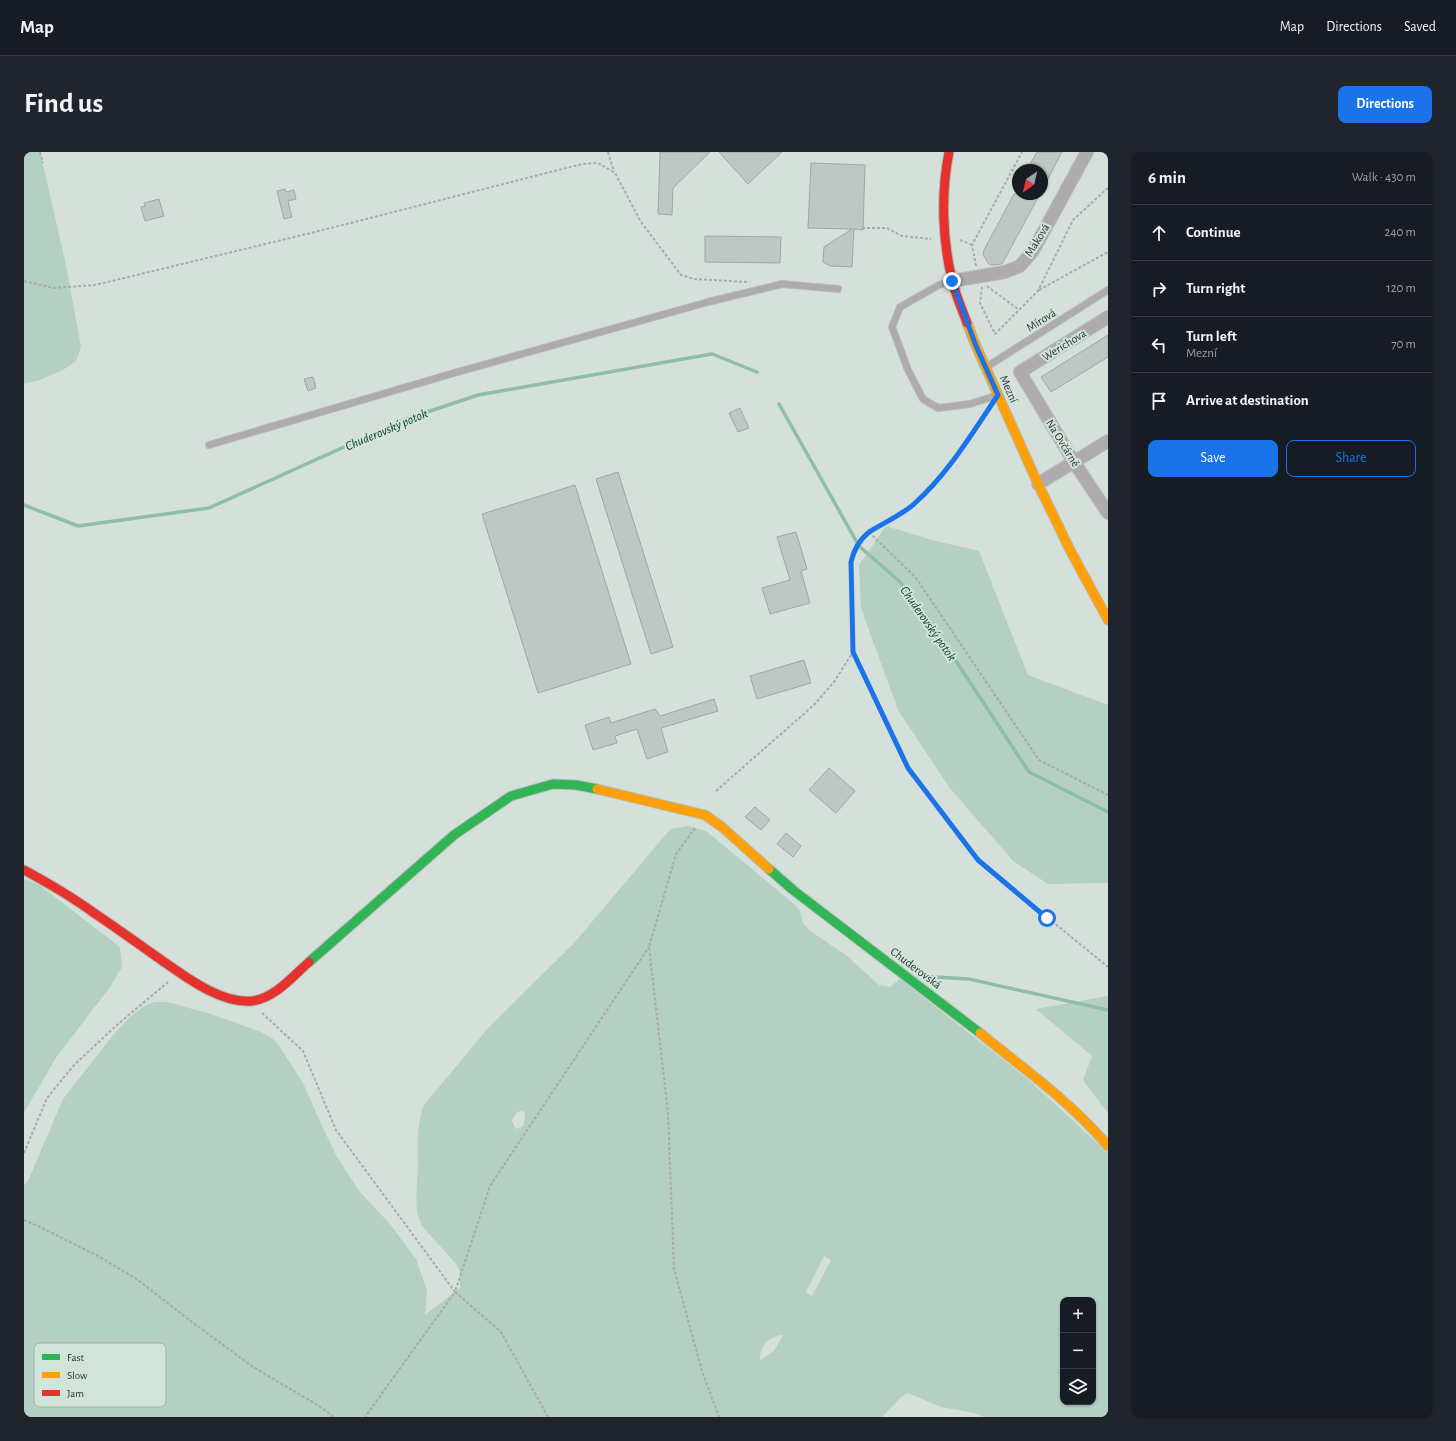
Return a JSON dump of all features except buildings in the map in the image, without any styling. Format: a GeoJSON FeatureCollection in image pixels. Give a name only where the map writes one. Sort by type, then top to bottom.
{"type":"FeatureCollection","features":[{"type":"Feature","properties":{"kind":"street","name":"Mezní"},"geometry":{"type":"LineString","coordinates":[[949,152],[946,167],[944,211],[947,254],[952,281],[986,368],[1038,484],[1070,550],[1108,620]]}},
{"type":"Feature","properties":{"kind":"street","name":"Maková"},"geometry":{"type":"LineString","coordinates":[[952,281],[1005,272],[1020,266],[1033,251],[1087,152]]}},
{"type":"Feature","properties":{"kind":"street","name":"Werichova"},"geometry":{"type":"LineString","coordinates":[[1020,372],[1108,317]]}},
{"type":"Feature","properties":{"kind":"street","name":"Na Ovčárně"},"geometry":{"type":"LineString","coordinates":[[1020,372],[1074,462],[1108,513]]}},
{"type":"Feature","properties":{"kind":"street"},"geometry":{"type":"LineString","coordinates":[[1038,484],[1108,440]]}},
{"type":"Feature","properties":{"kind":"street"},"geometry":{"type":"LineString","coordinates":[[24,870],[77,901],[179,972],[221,995],[236,1000],[250,1001],[262,1000],[274,994],[454,835],[511,796],[553,784],[576,785],[608,791],[705,815]]}},
{"type":"Feature","properties":{"kind":"street","name":"Chuderovská"},"geometry":{"type":"LineString","coordinates":[[705,815],[722,826],[793,890],[915,982],[1065,1102],[1091,1126],[1108,1146]]}},
{"type":"Feature","properties":{"kind":"lane"},"geometry":{"type":"LineString","coordinates":[[952,281],[939,286],[900,307],[892,326],[908,370],[923,399],[938,408],[970,404],[998,395]]}},
{"type":"Feature","properties":{"kind":"lane"},"geometry":{"type":"LineString","coordinates":[[209,445],[454,373],[708,302],[782,284],[838,289]]}},
{"type":"Feature","properties":{"kind":"lane","name":"Mírová"},"geometry":{"type":"LineString","coordinates":[[986,368],[1108,290]]}},
{"type":"Feature","properties":{"kind":"path"},"geometry":{"type":"LineString","coordinates":[[40,152],[42,163]]}},
{"type":"Feature","properties":{"kind":"path"},"geometry":{"type":"LineString","coordinates":[[608,152],[615,173],[641,222],[681,275],[694,279],[752,282]]}},
{"type":"Feature","properties":{"kind":"path"},"geometry":{"type":"LineString","coordinates":[[978,277],[972,245],[1022,152]]}},
{"type":"Feature","properties":{"kind":"path"},"geometry":{"type":"LineString","coordinates":[[24,281],[54,288],[95,285],[308,234],[582,164],[598,163],[615,173]]}},
{"type":"Feature","properties":{"kind":"path"},"geometry":{"type":"LineString","coordinates":[[1038,291],[1074,220],[1108,188]]}},
{"type":"Feature","properties":{"kind":"path"},"geometry":{"type":"LineString","coordinates":[[862,228],[887,228],[902,236],[931,239]]}},
{"type":"Feature","properties":{"kind":"path"},"geometry":{"type":"LineString","coordinates":[[955,238],[972,245]]}},
{"type":"Feature","properties":{"kind":"path"},"geometry":{"type":"LineString","coordinates":[[1019,310],[982,283],[980,303],[995,334],[1019,310],[1038,291],[1108,252]]}},
{"type":"Feature","properties":{"kind":"path"},"geometry":{"type":"LineString","coordinates":[[998,395],[972,434],[937,480],[913,505],[869,532],[854,550],[851,562],[853,652],[908,768],[978,860],[1108,967]]}},
{"type":"Feature","properties":{"kind":"path"},"geometry":{"type":"LineString","coordinates":[[869,532],[916,578],[1039,760],[1108,795]]}},
{"type":"Feature","properties":{"kind":"path"},"geometry":{"type":"LineString","coordinates":[[716,791],[814,705],[834,682],[853,652]]}},
{"type":"Feature","properties":{"kind":"path"},"geometry":{"type":"LineString","coordinates":[[365,1417],[455,1292],[490,1186],[649,947],[676,854],[705,815]]}},
{"type":"Feature","properties":{"kind":"path"},"geometry":{"type":"LineString","coordinates":[[649,947],[668,1113],[674,1269],[702,1371],[719,1417]]}},
{"type":"Feature","properties":{"kind":"path"},"geometry":{"type":"LineString","coordinates":[[24,1153],[47,1098],[74,1064],[179,972]]}},
{"type":"Feature","properties":{"kind":"path"},"geometry":{"type":"LineString","coordinates":[[250,1001],[304,1051],[336,1130],[455,1292],[500,1332],[548,1417]]}},
{"type":"Feature","properties":{"kind":"path"},"geometry":{"type":"LineString","coordinates":[[24,1220],[98,1256],[138,1280],[192,1322],[253,1366],[316,1404],[334,1417]]}},
{"type":"Feature","properties":{"kind":"green space"},"geometry":{"type":"Polygon","coordinates":[[[24,152],[40,152],[65,260],[81,347],[76,361],[63,370],[40,380],[24,384],[24,152]]]}},
{"type":"Feature","properties":{"kind":"green space"},"geometry":{"type":"Polygon","coordinates":[[[886,526],[932,540],[979,551],[1028,675],[1108,705],[1108,883],[1048,884],[1013,861],[949,787],[898,710],[861,608],[859,565],[886,526]]]}},
{"type":"Feature","properties":{"kind":"green space"},"geometry":{"type":"Polygon","coordinates":[[[688,826],[706,831],[794,904],[800,911],[803,923],[809,930],[847,956],[879,985],[890,987],[900,979],[1030,1081],[1108,1153],[1108,1417],[984,1417],[974,1413],[941,1407],[908,1393],[902,1396],[882,1417],[24,1417],[24,1185],[28,1181],[63,1099],[113,1035],[130,1017],[144,1006],[155,1002],[167,1002],[211,1014],[261,1032],[272,1038],[278,1044],[303,1083],[336,1155],[359,1191],[390,1224],[416,1259],[427,1291],[425,1315],[460,1288],[460,1272],[456,1264],[422,1226],[417,1212],[418,1136],[421,1113],[424,1105],[490,1026],[574,943],[671,829],[688,826]],[[520,1111],[516,1113],[512,1121],[516,1129],[524,1125],[525,1112],[520,1111]],[[824,1256],[806,1292],[812,1296],[831,1260],[824,1256]],[[783,1335],[765,1343],[760,1360],[774,1351],[783,1335]]]}},
{"type":"Feature","properties":{"kind":"green space"},"geometry":{"type":"Polygon","coordinates":[[[24,879],[38,884],[120,947],[122,967],[110,987],[55,1059],[24,1113],[24,879]]]}},
{"type":"Feature","properties":{"kind":"green space"},"geometry":{"type":"Polygon","coordinates":[[[1108,996],[1108,1113],[1083,1080],[1092,1056],[1036,1009],[1108,996]]]}},
{"type":"Feature","properties":{"kind":"waterway","name":"Chuderovský potok"},"geometry":{"type":"LineString","coordinates":[[24,505],[78,526],[209,508],[406,419],[478,395],[712,354],[757,372]]}},
{"type":"Feature","properties":{"kind":"waterway","name":"Chuderovský potok"},"geometry":{"type":"LineString","coordinates":[[779,404],[859,546],[899,581],[927,617],[1029,772],[1108,812]]}},
{"type":"Feature","properties":{"kind":"waterway"},"geometry":{"type":"LineString","coordinates":[[918,976],[969,979],[1108,1010]]}},
{"type":"Feature","properties":{"kind":"traffic: fast"},"geometry":{"type":"LineString","coordinates":[[309,962],[454,835],[511,796],[553,784],[576,785],[597,789]]}},
{"type":"Feature","properties":{"kind":"traffic: fast"},"geometry":{"type":"LineString","coordinates":[[769,869],[793,890],[980,1033]]}},
{"type":"Feature","properties":{"kind":"traffic: slow"},"geometry":{"type":"LineString","coordinates":[[967,323],[1038,484],[1070,550],[1108,620]]}},
{"type":"Feature","properties":{"kind":"traffic: slow"},"geometry":{"type":"LineString","coordinates":[[597,789],[705,815],[722,827],[769,869]]}},
{"type":"Feature","properties":{"kind":"traffic: slow"},"geometry":{"type":"LineString","coordinates":[[980,1033],[1063,1100],[1108,1146]]}},
{"type":"Feature","properties":{"kind":"traffic: jam"},"geometry":{"type":"LineString","coordinates":[[949,152],[946,168],[944,200],[946,248],[953,285],[967,323]]}},
{"type":"Feature","properties":{"kind":"traffic: jam"},"geometry":{"type":"LineString","coordinates":[[24,870],[77,901],[189,979],[214,993],[227,998],[239,1001],[252,1001],[268,996],[283,986],[309,962]]}},
{"type":"Feature","properties":{"kind":"route"},"geometry":{"type":"LineString","coordinates":[[952,281],[976,346],[998,395],[972,434],[937,480],[913,505],[869,532],[854,550],[851,562],[853,652],[908,768],[978,860],[1047,918]]}}]}
